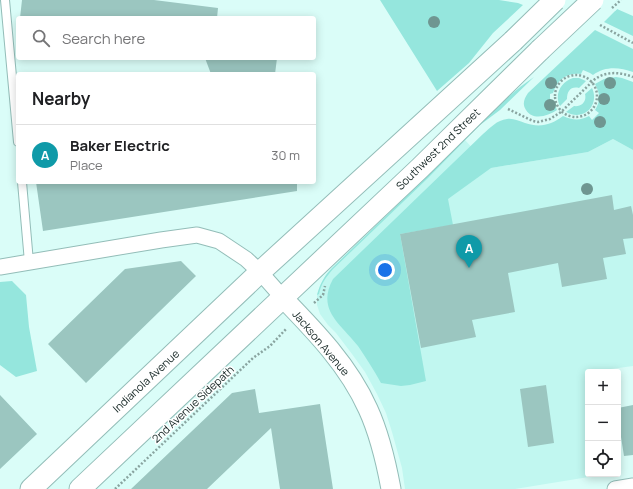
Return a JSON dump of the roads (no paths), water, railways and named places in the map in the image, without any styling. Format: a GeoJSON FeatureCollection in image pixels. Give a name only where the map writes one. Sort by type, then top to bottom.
{"type":"FeatureCollection","features":[{"type":"Feature","properties":{"kind":"main road"},"geometry":{"type":"LineString","coordinates":[[260,272],[555,0]]}},
{"type":"Feature","properties":{"kind":"main road","name":"Southwest 2nd Street"},"geometry":{"type":"LineString","coordinates":[[282,298],[420,168],[593,0]]}},
{"type":"Feature","properties":{"kind":"main road","name":"Indianola Avenue"},"geometry":{"type":"LineString","coordinates":[[31,489],[260,272]]}},
{"type":"Feature","properties":{"kind":"main road"},"geometry":{"type":"LineString","coordinates":[[80,489],[282,298]]}},
{"type":"Feature","properties":{"kind":"street","name":"Jackson Avenue"},"geometry":{"type":"LineString","coordinates":[[29,262],[197,235],[219,240],[246,259],[260,272],[340,361],[360,392],[368,409],[385,459],[391,489]]}},
{"type":"Feature","properties":{"kind":"street"},"geometry":{"type":"LineString","coordinates":[[0,267],[29,262]]}},
{"type":"Feature","properties":{"kind":"street"},"geometry":{"type":"LineString","coordinates":[[615,489],[633,486]]}},
{"type":"Feature","properties":{"kind":"lane"},"geometry":{"type":"LineString","coordinates":[[5,0],[16,103]]}},
{"type":"Feature","properties":{"kind":"lane"},"geometry":{"type":"LineString","coordinates":[[22,184],[29,262]]}},
{"type":"Feature","properties":{"kind":"place","name":"Baker Electric"},"geometry":{"type":"Point","coordinates":[469,268]}}]}
